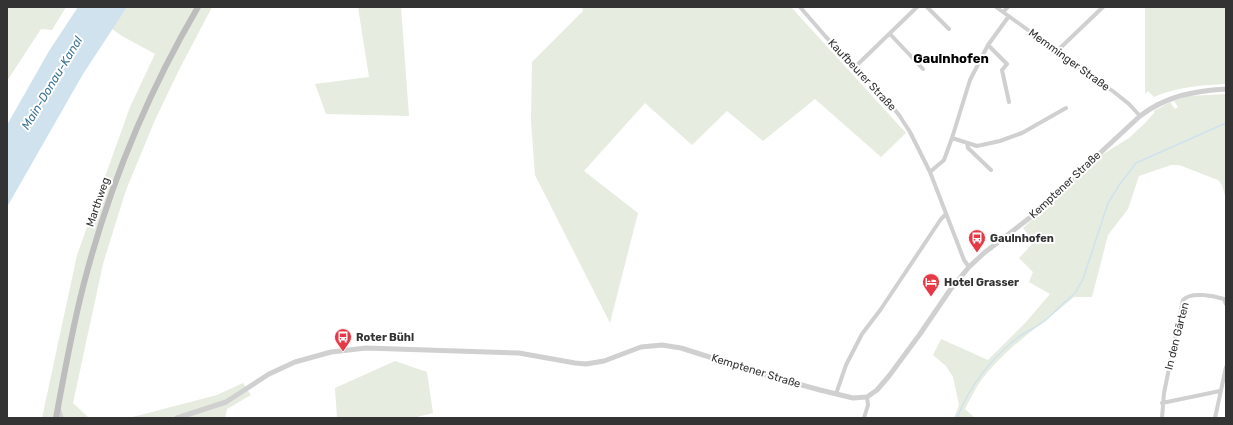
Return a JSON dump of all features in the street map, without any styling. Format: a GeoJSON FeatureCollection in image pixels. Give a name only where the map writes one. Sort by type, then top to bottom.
{"type":"FeatureCollection","features":[{"type":"Feature","properties":{"kind":"main road","name":"Marthweg"},"geometry":{"type":"LineString","coordinates":[[56,418],[70,344],[83,288],[98,234],[112,192],[150,98],[198,7]]}},
{"type":"Feature","properties":{"kind":"street","name":"Kaufbeurer Straße"},"geometry":{"type":"LineString","coordinates":[[800,7],[854,67],[870,81],[899,115],[913,138],[930,172],[964,260],[969,268]]}},
{"type":"Feature","properties":{"kind":"street"},"geometry":{"type":"LineString","coordinates":[[854,67],[917,7]]}},
{"type":"Feature","properties":{"kind":"street"},"geometry":{"type":"LineString","coordinates":[[927,7],[949,29]]}},
{"type":"Feature","properties":{"kind":"street","name":"Memminger Straße"},"geometry":{"type":"LineString","coordinates":[[996,7],[1130,104],[1140,116]]}},
{"type":"Feature","properties":{"kind":"street"},"geometry":{"type":"LineString","coordinates":[[1003,12],[1008,7]]}},
{"type":"Feature","properties":{"kind":"street"},"geometry":{"type":"LineString","coordinates":[[1057,51],[1103,7]]}},
{"type":"Feature","properties":{"kind":"street"},"geometry":{"type":"LineString","coordinates":[[930,172],[944,160],[970,80],[988,45],[1008,16]]}},
{"type":"Feature","properties":{"kind":"street"},"geometry":{"type":"LineString","coordinates":[[890,34],[922,69]]}},
{"type":"Feature","properties":{"kind":"street"},"geometry":{"type":"LineString","coordinates":[[988,45],[1007,64],[1002,70],[1009,102]]}},
{"type":"Feature","properties":{"kind":"street","name":"Kemptener Straße"},"geometry":{"type":"LineString","coordinates":[[176,418],[226,402],[269,374],[296,362],[332,352],[366,348],[519,353],[586,364],[604,361],[642,347],[662,345],[681,348],[769,376],[836,394],[858,399],[867,398],[877,390],[889,376],[950,290],[969,268],[984,253],[1032,216],[1140,116],[1154,106],[1177,96],[1198,92],[1226,90]]}},
{"type":"Feature","properties":{"kind":"street"},"geometry":{"type":"LineString","coordinates":[[952,138],[977,146],[1010,138],[1022,133],[1066,108]]}},
{"type":"Feature","properties":{"kind":"street"},"geometry":{"type":"LineString","coordinates":[[967,143],[968,148],[991,170]]}},
{"type":"Feature","properties":{"kind":"street"},"geometry":{"type":"LineString","coordinates":[[836,394],[846,365],[862,334],[941,219],[946,214]]}},
{"type":"Feature","properties":{"kind":"street","name":"In den Gärten"},"geometry":{"type":"LineString","coordinates":[[1162,418],[1162,403],[1183,300],[1189,296],[1204,295],[1224,299],[1226,304]]}},
{"type":"Feature","properties":{"kind":"street"},"geometry":{"type":"LineString","coordinates":[[1215,418],[1226,367]]}},
{"type":"Feature","properties":{"kind":"street"},"geometry":{"type":"LineString","coordinates":[[1162,403],[1220,391]]}},
{"type":"Feature","properties":{"kind":"street"},"geometry":{"type":"LineString","coordinates":[[864,418],[868,405],[867,398]]}},
{"type":"Feature","properties":{"kind":"street"},"geometry":{"type":"LineString","coordinates":[[58,408],[62,418]]}},
{"type":"Feature","properties":{"kind":"shaded area"},"geometry":{"type":"Polygon","coordinates":[[[7,7],[66,7],[52,30],[41,29],[7,81],[7,7]]]}},
{"type":"Feature","properties":{"kind":"shaded area"},"geometry":{"type":"Polygon","coordinates":[[[127,7],[212,7],[155,120],[126,190],[103,264],[73,403],[88,417],[93,418],[42,418],[77,255],[130,107],[155,54],[112,29],[127,7]]]}},
{"type":"Feature","properties":{"kind":"shaded area"},"geometry":{"type":"Polygon","coordinates":[[[358,7],[401,7],[409,116],[326,114],[315,84],[369,77],[358,7]]]}},
{"type":"Feature","properties":{"kind":"shaded area"},"geometry":{"type":"Polygon","coordinates":[[[582,7],[791,7],[906,133],[881,157],[815,99],[763,141],[727,111],[692,145],[645,103],[584,171],[638,213],[610,323],[535,175],[531,121],[532,62],[583,11],[582,7]]]}},
{"type":"Feature","properties":{"kind":"shaded area"},"geometry":{"type":"Polygon","coordinates":[[[1145,7],[1226,7],[1226,84],[1189,87],[1154,97],[1148,91],[1145,94],[1145,7]]]}},
{"type":"Feature","properties":{"kind":"shaded area"},"geometry":{"type":"Polygon","coordinates":[[[1226,94],[1226,199],[1222,185],[1218,180],[1179,165],[1171,165],[1139,176],[1128,209],[1108,235],[1092,297],[1074,297],[1010,349],[988,372],[978,385],[968,403],[965,409],[975,418],[954,418],[959,405],[953,377],[946,366],[933,355],[941,339],[988,360],[1026,322],[1050,294],[1029,282],[1033,272],[1019,258],[1034,242],[1023,228],[1100,156],[1129,138],[1145,123],[1154,111],[1170,102],[1175,109],[1178,107],[1174,101],[1189,96],[1226,94]]]}},
{"type":"Feature","properties":{"kind":"shaded area"},"geometry":{"type":"Polygon","coordinates":[[[395,361],[427,372],[433,413],[413,418],[337,418],[335,388],[395,361]]]}},
{"type":"Feature","properties":{"kind":"shaded area"},"geometry":{"type":"Polygon","coordinates":[[[243,383],[251,395],[227,409],[225,418],[129,418],[217,395],[243,383]]]}},
{"type":"Feature","properties":{"kind":"water","name":"Main-Donau-Kanal"},"geometry":{"type":"Polygon","coordinates":[[[78,7],[127,7],[83,74],[7,207],[7,125],[49,51],[78,7]]]}},
{"type":"Feature","properties":{"kind":"waterway"},"geometry":{"type":"LineString","coordinates":[[1065,302],[1075,293],[1083,279],[1108,203],[1136,163],[1226,123]]}},
{"type":"Feature","properties":{"kind":"waterway"},"geometry":{"type":"LineString","coordinates":[[957,418],[974,385],[998,355],[1017,338],[1046,320],[1066,301]]}},
{"type":"Feature","properties":{"kind":"place","name":"Gaulnhofen"},"geometry":{"type":"Point","coordinates":[977,253]}},
{"type":"Feature","properties":{"kind":"place","name":"Hotel Grasser"},"geometry":{"type":"Point","coordinates":[931,297]}},
{"type":"Feature","properties":{"kind":"place","name":"Roter Bühl"},"geometry":{"type":"Point","coordinates":[343,352]}},
{"type":"Feature","properties":{"kind":"district","name":"Gaulnhofen"},"geometry":{"type":"Point","coordinates":[951,58]}}]}
